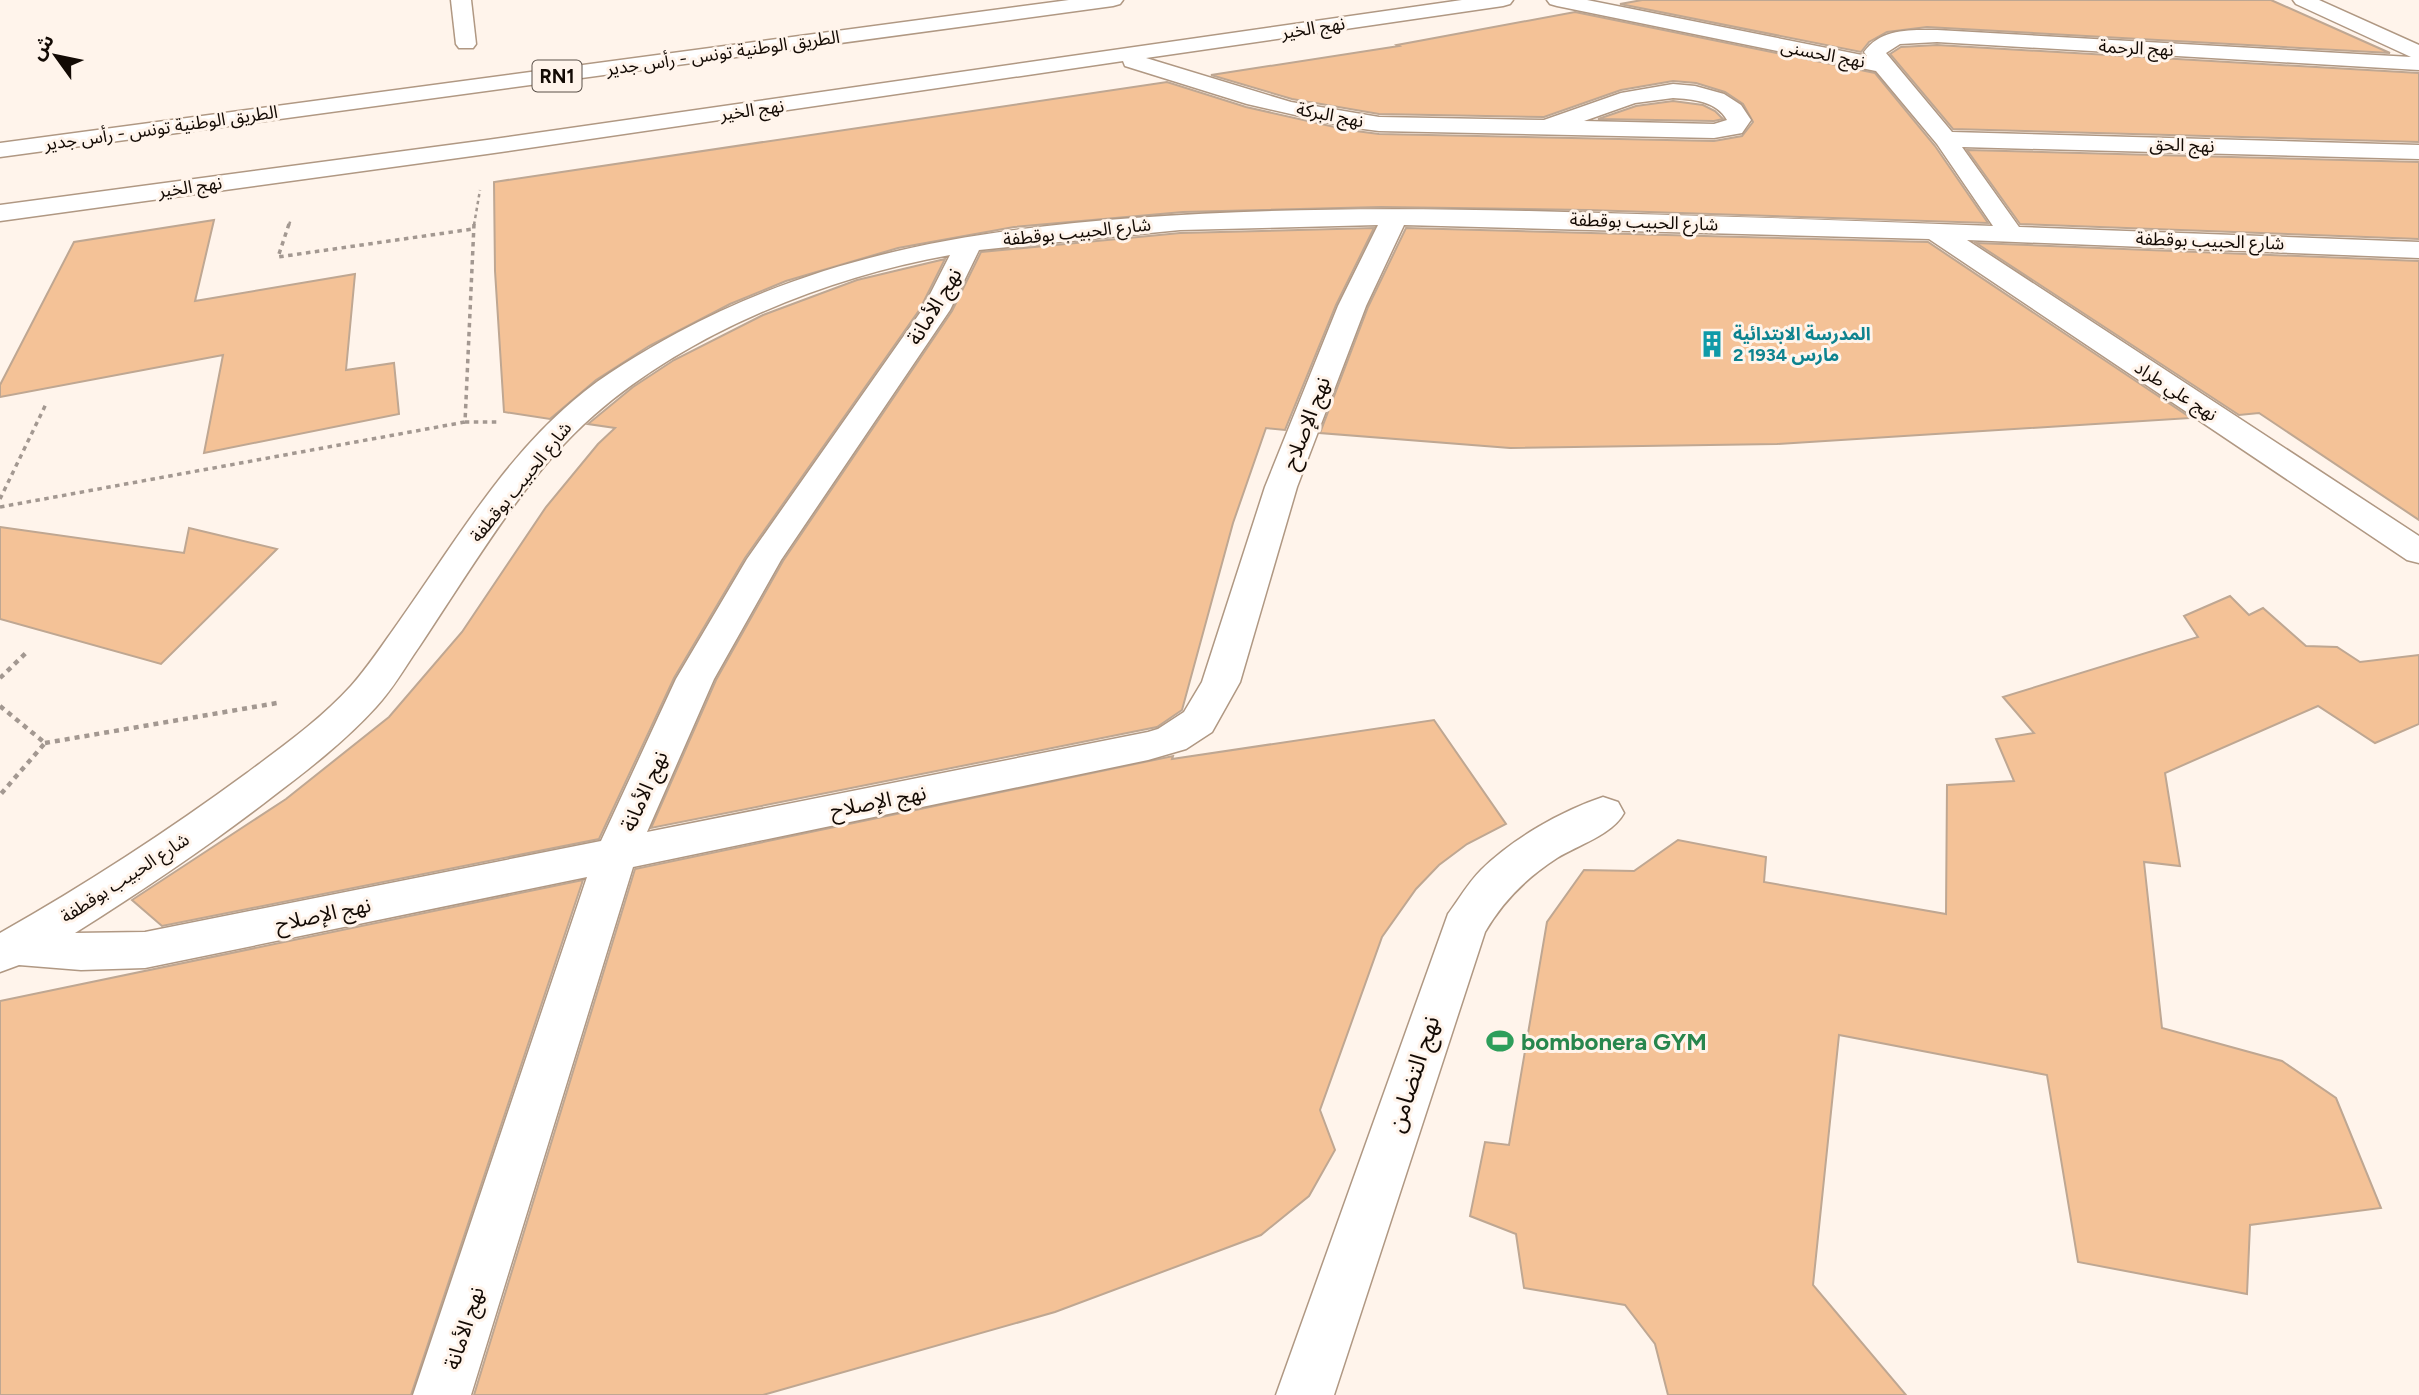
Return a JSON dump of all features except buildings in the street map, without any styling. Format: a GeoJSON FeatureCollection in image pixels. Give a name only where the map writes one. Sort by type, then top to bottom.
{"type":"FeatureCollection","features":[{"type":"Feature","properties":{"kind":"street"},"geometry":{"type":"LineString","coordinates":[[461,0],[466,44]]}},
{"type":"Feature","properties":{"kind":"street","name":"الطريق الوطنية تونس - رأس جدير"},"geometry":{"type":"LineString","coordinates":[[0,137],[975,0]]}},
{"type":"Feature","properties":{"kind":"street","name":"الطريق الوطنية تونس - رأس جدير"},"geometry":{"type":"LineString","coordinates":[[0,150],[1113,0]]}},
{"type":"Feature","properties":{"kind":"street","name":"نهج الخير"},"geometry":{"type":"LineString","coordinates":[[0,213],[487,147],[1503,0]]}},
{"type":"Feature","properties":{"kind":"street","name":"نهج الحسنى"},"geometry":{"type":"LineString","coordinates":[[1557,0],[1883,66],[1945,139],[2010,232]]}},
{"type":"Feature","properties":{"kind":"street"},"geometry":{"type":"LineString","coordinates":[[2303,0],[2419,52]]}},
{"type":"Feature","properties":{"kind":"street","name":"نهج الرحمة"},"geometry":{"type":"LineString","coordinates":[[1883,66],[1875,52],[1885,42],[1928,36],[2419,64]]}},
{"type":"Feature","properties":{"kind":"street","name":"نهج البركة"},"geometry":{"type":"LineString","coordinates":[[1121,57],[1337,120],[1379,124],[1545,128],[1714,131],[1734,128],[1739,120],[1731,107],[1713,98],[1684,91],[1663,90],[1545,128]]}},
{"type":"Feature","properties":{"kind":"street","name":"نهج الحق"},"geometry":{"type":"LineString","coordinates":[[1945,139],[2419,152]]}},
{"type":"Feature","properties":{"kind":"street","name":"شارع الحبيب بوقطفة"},"geometry":{"type":"LineString","coordinates":[[8,949],[141,871],[314,744],[368,691],[494,509],[568,421],[613,385],[686,340],[748,309],[863,266],[1033,234],[1158,223],[1396,215],[2010,232],[2419,250]]}},
{"type":"Feature","properties":{"kind":"street","name":"نهج الإصلاح"},"geometry":{"type":"LineString","coordinates":[[8,949],[66,953],[145,950],[1148,747],[1172,738],[1198,722],[1221,681],[1282,487],[1352,306],[1396,215]]}},
{"type":"Feature","properties":{"kind":"street","name":"نهج علي طراد"},"geometry":{"type":"LineString","coordinates":[[1933,230],[2419,552]]}},
{"type":"Feature","properties":{"kind":"street","name":"نهج الأمانة"},"geometry":{"type":"LineString","coordinates":[[442,1395],[616,854],[666,740],[729,618],[764,559],[831,458],[936,310],[968,245]]}},
{"type":"Feature","properties":{"kind":"street","name":"نهج التضامن"},"geometry":{"type":"LineString","coordinates":[[1306,1395],[1464,927],[1485,894],[1510,870],[1539,848],[1603,813]]}},
{"type":"Feature","properties":{"kind":"path"},"geometry":{"type":"LineString","coordinates":[[465,422],[473,229],[487,147]]}},
{"type":"Feature","properties":{"kind":"path"},"geometry":{"type":"LineString","coordinates":[[307,172],[278,257],[473,229]]}},
{"type":"Feature","properties":{"kind":"path"},"geometry":{"type":"LineString","coordinates":[[0,499],[46,404]]}},
{"type":"Feature","properties":{"kind":"path"},"geometry":{"type":"LineString","coordinates":[[0,507],[465,422],[568,421]]}},
{"type":"Feature","properties":{"kind":"path"},"geometry":{"type":"LineString","coordinates":[[0,678],[26,653]]}},
{"type":"Feature","properties":{"kind":"path"},"geometry":{"type":"LineString","coordinates":[[0,795],[45,743],[251,706],[368,691]]}},
{"type":"Feature","properties":{"kind":"path"},"geometry":{"type":"LineString","coordinates":[[0,706],[45,743]]}},
{"type":"Feature","properties":{"kind":"place","name":"المدرسة الابتدائية 2 مارس 1934"},"geometry":{"type":"Point","coordinates":[1712,344]}},
{"type":"Feature","properties":{"kind":"place","name":"bombonera GYM"},"geometry":{"type":"Point","coordinates":[1500,1041]}}]}
